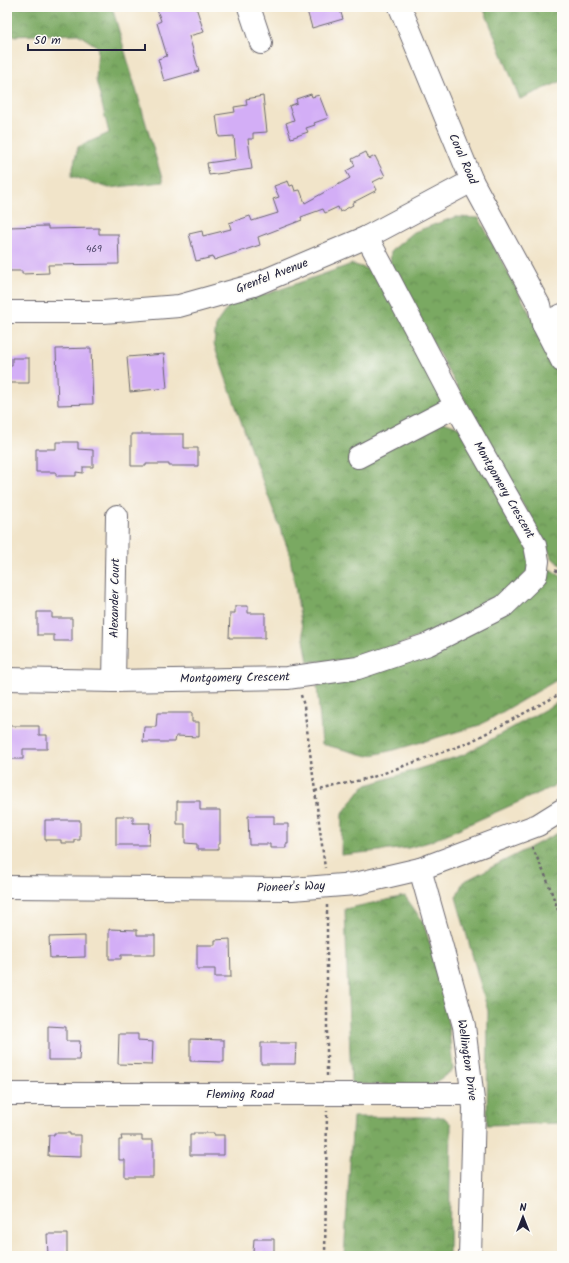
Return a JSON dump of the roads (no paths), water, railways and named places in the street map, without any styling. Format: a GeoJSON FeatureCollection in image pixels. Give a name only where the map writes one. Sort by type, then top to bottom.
{"type":"FeatureCollection","features":[{"type":"Feature","properties":{"kind":"street"},"geometry":{"type":"LineString","coordinates":[[249,7],[261,43]]}},
{"type":"Feature","properties":{"kind":"street","name":"Coral Road"},"geometry":{"type":"LineString","coordinates":[[400,7],[472,181],[552,319],[562,361]]}},
{"type":"Feature","properties":{"kind":"street","name":"Grenfel Avenue"},"geometry":{"type":"LineString","coordinates":[[7,312],[103,312],[179,306],[254,285],[367,236],[472,181]]}},
{"type":"Feature","properties":{"kind":"street","name":"Montgomery Crescent"},"geometry":{"type":"LineString","coordinates":[[7,679],[114,680],[288,678],[358,668],[429,644],[504,606],[536,575],[538,561],[535,545],[456,406],[367,236]]}},
{"type":"Feature","properties":{"kind":"street"},"geometry":{"type":"LineString","coordinates":[[358,457],[456,406]]}},
{"type":"Feature","properties":{"kind":"street","name":"Alexander Court"},"geometry":{"type":"LineString","coordinates":[[114,680],[118,516]]}},
{"type":"Feature","properties":{"kind":"street","name":"Pioneer's Way"},"geometry":{"type":"LineString","coordinates":[[7,887],[292,889],[355,884],[420,869],[538,825],[562,810]]}},
{"type":"Feature","properties":{"kind":"street","name":"Wellington Drive"},"geometry":{"type":"LineString","coordinates":[[420,869],[464,1026],[474,1108],[470,1256]]}},
{"type":"Feature","properties":{"kind":"street","name":"Fleming Road"},"geometry":{"type":"LineString","coordinates":[[7,1094],[472,1094]]}}]}
